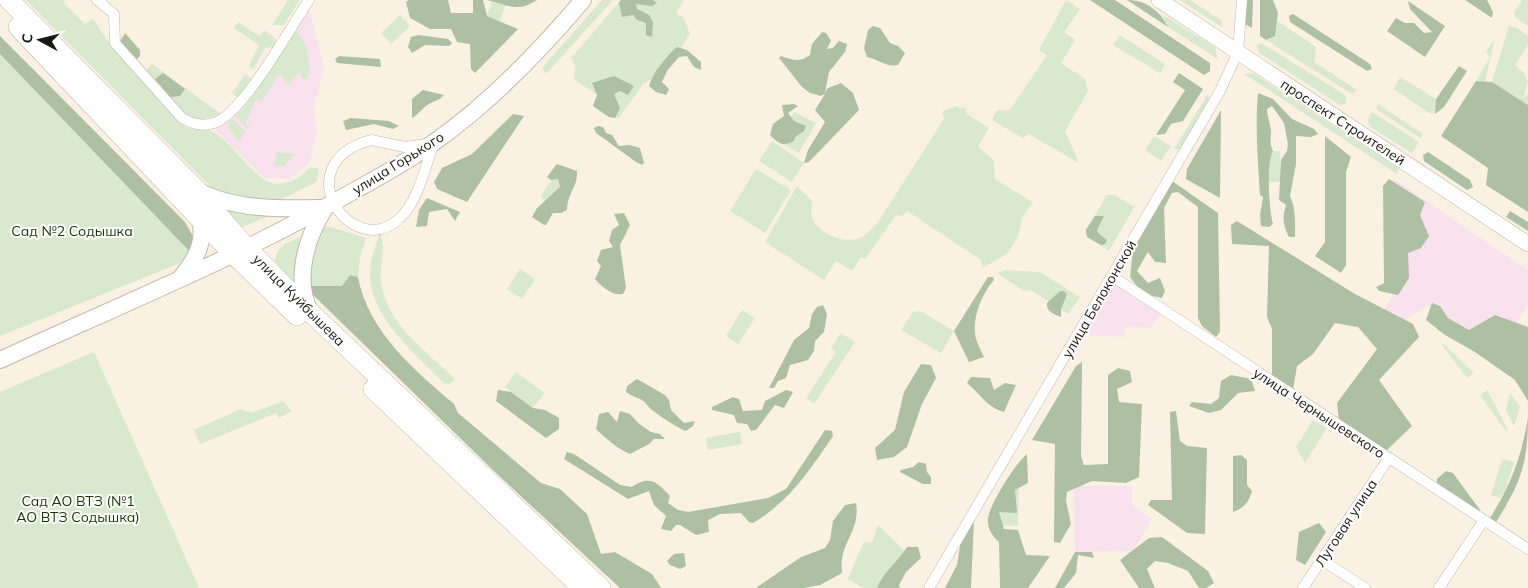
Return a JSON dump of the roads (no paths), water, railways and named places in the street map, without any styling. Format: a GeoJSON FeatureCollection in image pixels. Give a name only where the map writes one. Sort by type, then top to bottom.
{"type":"FeatureCollection","features":[{"type":"Feature","properties":{"kind":"highway","name":"улица Куйбышева"},"geometry":{"type":"LineString","coordinates":[[9,0],[196,189],[240,251],[582,588]]}},
{"type":"Feature","properties":{"kind":"highway","name":"улица Куйбышева"},"geometry":{"type":"LineString","coordinates":[[0,9],[200,217],[310,312],[601,588]]}},
{"type":"Feature","properties":{"kind":"main road","name":"улица Горького"},"geometry":{"type":"LineString","coordinates":[[0,360],[240,251],[330,205],[434,143],[529,60],[583,0]]}},
{"type":"Feature","properties":{"kind":"main road","name":"проспект Строителей"},"geometry":{"type":"LineString","coordinates":[[1159,0],[1528,244]]}},
{"type":"Feature","properties":{"kind":"main road"},"geometry":{"type":"LineString","coordinates":[[196,189],[208,196],[230,202],[282,208],[330,205]]}},
{"type":"Feature","properties":{"kind":"main road"},"geometry":{"type":"LineString","coordinates":[[310,312],[305,301],[303,279],[307,248],[316,222],[330,205]]}},
{"type":"Feature","properties":{"kind":"main road"},"geometry":{"type":"LineString","coordinates":[[181,278],[195,259],[202,239],[200,217]]}},
{"type":"Feature","properties":{"kind":"street"},"geometry":{"type":"LineString","coordinates":[[97,0],[114,14],[115,43],[182,118],[192,124],[206,125],[215,123],[234,110],[309,0]]}},
{"type":"Feature","properties":{"kind":"street","name":"улица Белоконской"},"geometry":{"type":"LineString","coordinates":[[929,588],[1218,95],[1238,52],[1242,0]]}},
{"type":"Feature","properties":{"kind":"street"},"geometry":{"type":"LineString","coordinates":[[371,140],[405,147],[434,143],[418,188],[408,208],[398,220],[390,225],[370,229],[351,225],[330,205],[331,169],[343,152],[371,140]]}},
{"type":"Feature","properties":{"kind":"street","name":"улица Чернышевского"},"geometry":{"type":"LineString","coordinates":[[1112,276],[1388,459],[1528,549]]}},
{"type":"Feature","properties":{"kind":"street","name":"Луговая улица"},"geometry":{"type":"LineString","coordinates":[[1303,588],[1388,459]]}},
{"type":"Feature","properties":{"kind":"street"},"geometry":{"type":"LineString","coordinates":[[1439,588],[1484,520]]}},
{"type":"Feature","properties":{"kind":"street"},"geometry":{"type":"LineString","coordinates":[[1322,560],[1365,588]]}},
{"type":"Feature","properties":{"kind":"park label","name":"Сад №2 Содышка"},"geometry":{"type":"Point","coordinates":[72,231]}},
{"type":"Feature","properties":{"kind":"park label","name":"Сад АО ВТЗ (№1 АО ВТЗ Содышка)"},"geometry":{"type":"Point","coordinates":[78,510]}}]}
